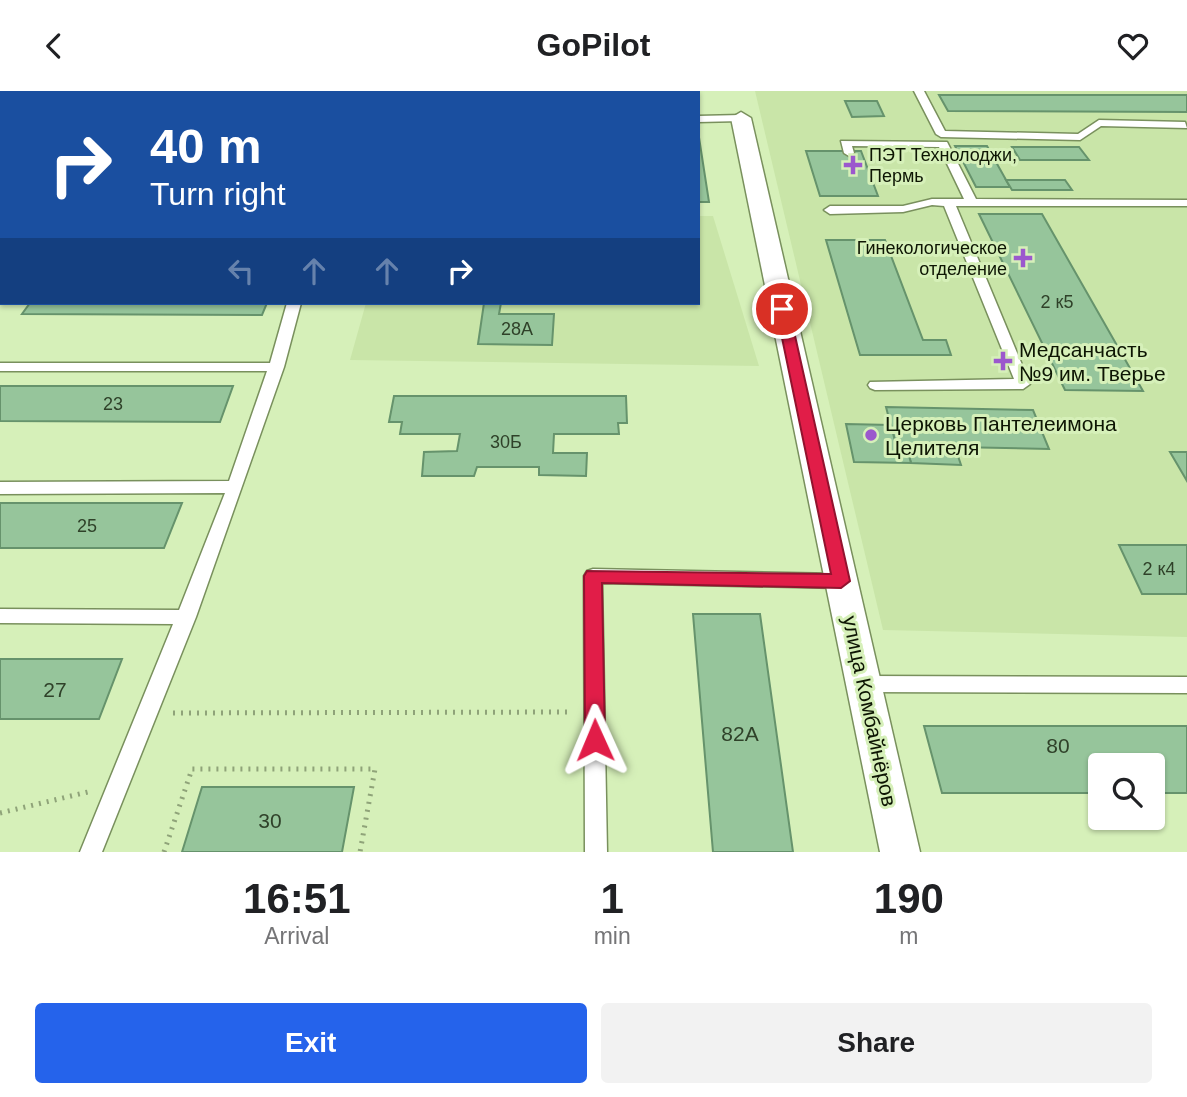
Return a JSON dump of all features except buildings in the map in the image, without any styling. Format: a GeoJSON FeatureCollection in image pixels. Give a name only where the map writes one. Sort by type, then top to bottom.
{"type":"FeatureCollection","features":[{"type":"Feature","properties":{"kind":"street","name":"улица Комбайнёров"},"geometry":{"type":"LineString","coordinates":[[741,118],[900,852]]}},
{"type":"Feature","properties":{"kind":"lane"},"geometry":{"type":"LineString","coordinates":[[919,91],[941,134],[1080,137],[1099,124],[1186,123]]}},
{"type":"Feature","properties":{"kind":"lane"},"geometry":{"type":"LineString","coordinates":[[700,119],[741,118]]}},
{"type":"Feature","properties":{"kind":"lane"},"geometry":{"type":"LineString","coordinates":[[849,153],[845,143],[943,144],[972,202]]}},
{"type":"Feature","properties":{"kind":"lane"},"geometry":{"type":"LineString","coordinates":[[875,385],[1023,384],[949,202]]}},
{"type":"Feature","properties":{"kind":"lane"},"geometry":{"type":"LineString","coordinates":[[830,209],[903,209],[949,202],[1187,203]]}},
{"type":"Feature","properties":{"kind":"lane"},"geometry":{"type":"LineString","coordinates":[[91,852],[187,617],[277,366],[293,305]]}},
{"type":"Feature","properties":{"kind":"lane"},"geometry":{"type":"LineString","coordinates":[[0,367],[277,366]]}},
{"type":"Feature","properties":{"kind":"lane"},"geometry":{"type":"LineString","coordinates":[[0,488],[234,487]]}},
{"type":"Feature","properties":{"kind":"lane"},"geometry":{"type":"LineString","coordinates":[[596,852],[593,576],[841,581]]}},
{"type":"Feature","properties":{"kind":"lane"},"geometry":{"type":"LineString","coordinates":[[0,616],[187,617]]}},
{"type":"Feature","properties":{"kind":"lane"},"geometry":{"type":"LineString","coordinates":[[864,684],[1187,685]]}},
{"type":"Feature","properties":{"kind":"path"},"geometry":{"type":"LineString","coordinates":[[147,713],[594,712]]}},
{"type":"Feature","properties":{"kind":"path"},"geometry":{"type":"LineString","coordinates":[[164,852],[192,769],[375,769],[360,852]]}},
{"type":"Feature","properties":{"kind":"path"},"geometry":{"type":"LineString","coordinates":[[0,813],[117,785]]}},
{"type":"Feature","properties":{"kind":"shaded area","name":"Медсанчасть №9 им. Тверье"},"geometry":{"type":"Polygon","coordinates":[[[755,91],[1187,91],[1187,637],[883,630],[755,91]]]}},
{"type":"Feature","properties":{"kind":"shaded area"},"geometry":{"type":"Polygon","coordinates":[[[700,216],[713,216],[759,366],[350,360],[365,305],[700,305],[700,216]]]}},
{"type":"Feature","properties":{"kind":"place","name":"ПЭТ Технолоджи, Пермь"},"geometry":{"type":"Point","coordinates":[853,165]}},
{"type":"Feature","properties":{"kind":"place","name":"Гинекологическое отделение"},"geometry":{"type":"Point","coordinates":[1023,258]}},
{"type":"Feature","properties":{"kind":"place","name":"Медсанчасть №9 им. Тверье"},"geometry":{"type":"Point","coordinates":[1003,361]}},
{"type":"Feature","properties":{"kind":"place","name":"Церковь Пантелеимона Целителя"},"geometry":{"type":"Point","coordinates":[871,435]}},
{"type":"Feature","properties":{"kind":"route"},"geometry":{"type":"LineString","coordinates":[[595,740],[593,576],[841,581],[782,309]]}}]}
